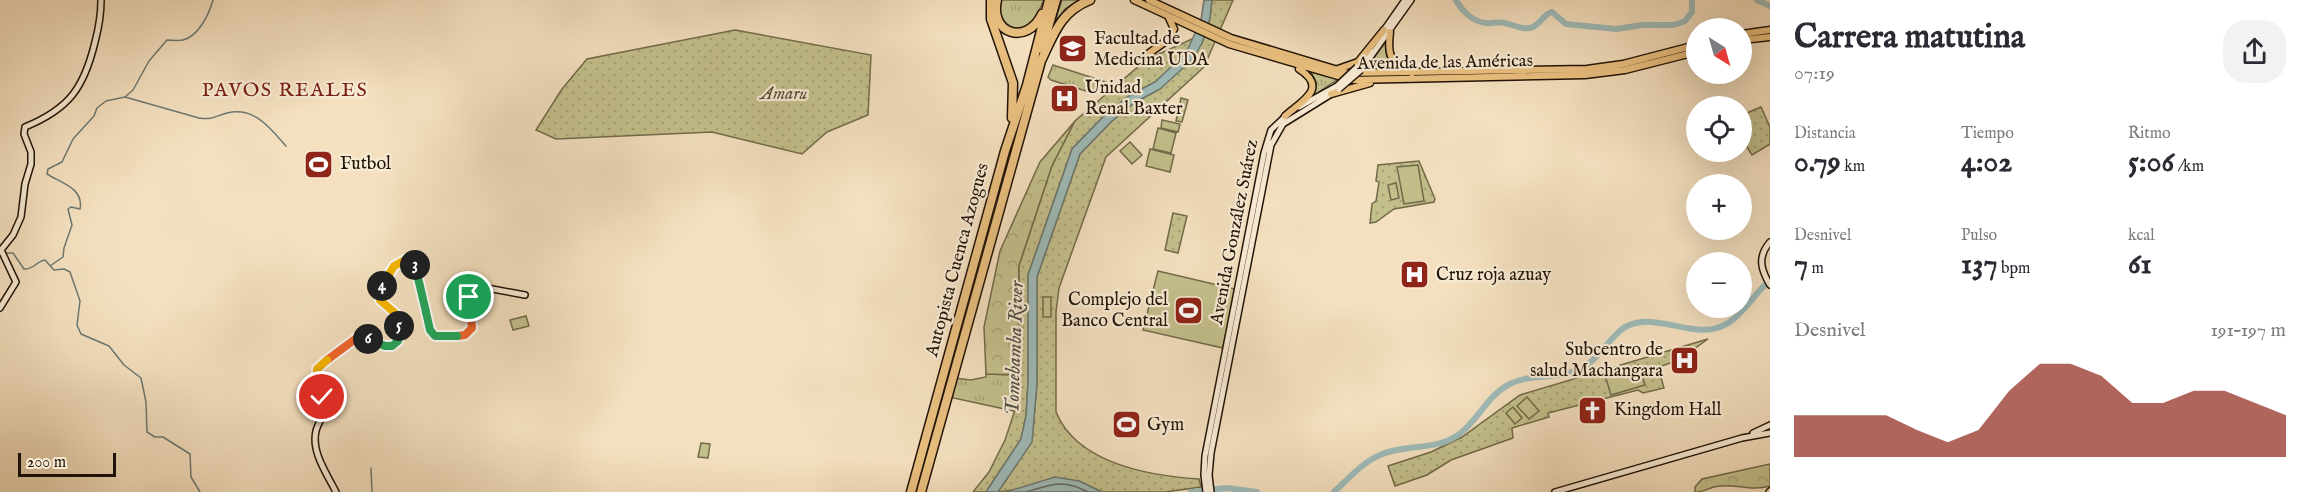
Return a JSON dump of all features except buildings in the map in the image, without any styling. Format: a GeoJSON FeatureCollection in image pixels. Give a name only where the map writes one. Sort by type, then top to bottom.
{"type":"FeatureCollection","features":[{"type":"Feature","properties":{"kind":"highway"},"geometry":{"type":"LineString","coordinates":[[991,0],[991,19],[1013,83],[1014,106],[1007,146]]}},
{"type":"Feature","properties":{"kind":"highway"},"geometry":{"type":"LineString","coordinates":[[997,0],[995,13],[1000,24],[1011,32],[1021,33],[1029,31],[1039,21],[1049,0]]}},
{"type":"Feature","properties":{"kind":"highway","name":"Autopista Cuenca Azogues"},"geometry":{"type":"LineString","coordinates":[[911,492],[1007,146],[1022,103],[1049,0]]}},
{"type":"Feature","properties":{"kind":"highway"},"geometry":{"type":"LineString","coordinates":[[1041,61],[1040,55],[1056,0]]}},
{"type":"Feature","properties":{"kind":"highway"},"geometry":{"type":"LineString","coordinates":[[1041,61],[1062,18],[1072,9],[1090,0]]}},
{"type":"Feature","properties":{"kind":"highway","name":"Autopista Cuenca Azogues"},"geometry":{"type":"LineString","coordinates":[[921,492],[1041,61]]}},
{"type":"Feature","properties":{"kind":"main road"},"geometry":{"type":"LineString","coordinates":[[0,308],[16,282],[1,255],[1,248],[14,235],[21,217],[25,184],[31,165],[31,152],[24,134],[25,128],[47,118],[60,108],[82,82],[90,64],[101,17],[101,0]]}},
{"type":"Feature","properties":{"kind":"main road","name":"Avenida de las Américas"},"geometry":{"type":"LineString","coordinates":[[1134,0],[1291,64],[1344,79],[1603,74],[1686,54]]}},
{"type":"Feature","properties":{"kind":"main road","name":"Avenida de las Américas"},"geometry":{"type":"LineString","coordinates":[[1149,0],[1191,24]]}},
{"type":"Feature","properties":{"kind":"main road","name":"Avenida González Suárez"},"geometry":{"type":"LineString","coordinates":[[1403,8],[1406,0]]}},
{"type":"Feature","properties":{"kind":"main road","name":"Avenida González Suárez"},"geometry":{"type":"LineString","coordinates":[[1206,492],[1211,453],[1271,145],[1283,124],[1331,94],[1359,68],[1411,0]]}},
{"type":"Feature","properties":{"kind":"main road"},"geometry":{"type":"LineString","coordinates":[[1138,61],[1144,54],[1165,42],[1173,33],[1173,24],[1167,15]]}},
{"type":"Feature","properties":{"kind":"main road"},"geometry":{"type":"LineString","coordinates":[[1752,33],[1770,30]]}},
{"type":"Feature","properties":{"kind":"main road"},"geometry":{"type":"LineString","coordinates":[[1334,70],[1358,62],[1387,31]]}},
{"type":"Feature","properties":{"kind":"main road"},"geometry":{"type":"LineString","coordinates":[[1387,31],[1390,56],[1398,65],[1412,73]]}},
{"type":"Feature","properties":{"kind":"main road"},"geometry":{"type":"LineString","coordinates":[[1752,39],[1770,37]]}},
{"type":"Feature","properties":{"kind":"main road","name":"Avenida de las Américas"},"geometry":{"type":"LineString","coordinates":[[1230,41],[1334,70],[1366,74],[1587,69],[1623,64],[1686,48]]}},
{"type":"Feature","properties":{"kind":"main road"},"geometry":{"type":"LineString","coordinates":[[1285,116],[1310,94],[1313,87],[1311,77],[1291,64]]}},
{"type":"Feature","properties":{"kind":"main road"},"geometry":{"type":"LineString","coordinates":[[1331,94],[1383,80]]}},
{"type":"Feature","properties":{"kind":"main road","name":"Avenida González Suárez"},"geometry":{"type":"LineString","coordinates":[[1211,492],[1207,482],[1206,450],[1264,153],[1271,130],[1285,116],[1338,87]]}},
{"type":"Feature","properties":{"kind":"main road"},"geometry":{"type":"LineString","coordinates":[[1770,242],[1762,253],[1760,263],[1770,285]]}},
{"type":"Feature","properties":{"kind":"main road"},"geometry":{"type":"LineString","coordinates":[[336,492],[316,449],[316,428],[325,406],[317,382],[317,369],[319,365],[339,353],[358,337],[385,346],[396,344],[399,331],[398,318],[381,303],[379,297],[394,266],[405,259],[415,264],[430,330],[439,338],[465,335],[470,331],[472,323],[469,291],[473,288],[493,288],[525,295]]}},
{"type":"Feature","properties":{"kind":"main road"},"geometry":{"type":"LineString","coordinates":[[1555,492],[1746,436],[1770,425]]}},
{"type":"Feature","properties":{"kind":"main road"},"geometry":{"type":"LineString","coordinates":[[1746,436],[1770,433]]}},
{"type":"Feature","properties":{"kind":"green space"},"geometry":{"type":"Polygon","coordinates":[[[999,0],[1044,0],[1033,23],[1017,30],[1002,22],[998,6],[999,0]]]}},
{"type":"Feature","properties":{"kind":"green space"},"geometry":{"type":"Polygon","coordinates":[[[1062,0],[1079,0],[1065,9],[1055,22],[1062,0]]]}},
{"type":"Feature","properties":{"kind":"green space"},"geometry":{"type":"Polygon","coordinates":[[[1212,0],[1233,0],[1204,67],[1106,157],[1059,288],[1056,312],[1056,412],[1066,430],[1080,444],[1117,464],[1159,475],[1199,479],[1201,487],[1165,492],[1102,492],[1079,481],[998,492],[1032,441],[1037,383],[1037,277],[1080,154],[1112,121],[1134,103],[1160,89],[1202,43],[1210,18],[1212,0]]]}},
{"type":"Feature","properties":{"kind":"green space","name":"Amaru"},"geometry":{"type":"Polygon","coordinates":[[[735,30],[871,55],[868,115],[827,132],[802,154],[712,132],[556,139],[536,130],[562,89],[587,59],[735,30]]]}},
{"type":"Feature","properties":{"kind":"green space"},"geometry":{"type":"Polygon","coordinates":[[[1194,38],[1186,53],[1176,63],[1155,82],[1129,96],[1106,114],[1072,149],[1028,275],[1028,383],[1026,416],[1021,439],[986,492],[973,492],[989,472],[1005,440],[1016,407],[1020,357],[1019,266],[1052,166],[1075,121],[1146,60],[1194,38]]]}},
{"type":"Feature","properties":{"kind":"green space"},"geometry":{"type":"Polygon","coordinates":[[[1386,42],[1388,58],[1400,69],[1363,72],[1386,42]]]}},
{"type":"Feature","properties":{"kind":"green space"},"geometry":{"type":"Polygon","coordinates":[[[1053,65],[1106,83],[1095,94],[1051,80],[1048,77],[1053,65]]]}},
{"type":"Feature","properties":{"kind":"green space"},"geometry":{"type":"Polygon","coordinates":[[[1311,72],[1338,79],[1308,99],[1315,86],[1311,72]]]}},
{"type":"Feature","properties":{"kind":"green space"},"geometry":{"type":"Polygon","coordinates":[[[1181,98],[1188,100],[1182,122],[1176,121],[1181,98]]]}},
{"type":"Feature","properties":{"kind":"green space"},"geometry":{"type":"Polygon","coordinates":[[[1761,107],[1770,127],[1770,144],[1752,155],[1752,111],[1761,107]]]}},
{"type":"Feature","properties":{"kind":"green space"},"geometry":{"type":"Polygon","coordinates":[[[1162,120],[1180,124],[1178,132],[1161,128],[1162,120]]]}},
{"type":"Feature","properties":{"kind":"green space"},"geometry":{"type":"Polygon","coordinates":[[[1075,121],[1052,166],[1019,266],[1018,375],[986,374],[984,327],[1000,251],[1040,162],[1075,121]]]}},
{"type":"Feature","properties":{"kind":"green space"},"geometry":{"type":"Polygon","coordinates":[[[1158,128],[1176,133],[1171,153],[1153,149],[1158,128]]]}},
{"type":"Feature","properties":{"kind":"green space"},"geometry":{"type":"Polygon","coordinates":[[[1130,142],[1142,155],[1132,164],[1120,151],[1130,142]]]}},
{"type":"Feature","properties":{"kind":"green space"},"geometry":{"type":"Polygon","coordinates":[[[1150,149],[1174,155],[1170,172],[1146,166],[1150,149]]]}},
{"type":"Feature","properties":{"kind":"green space"},"geometry":{"type":"Polygon","coordinates":[[[1419,161],[1435,199],[1434,202],[1394,209],[1376,222],[1370,223],[1372,204],[1376,201],[1379,182],[1376,181],[1378,165],[1419,161]]]}},
{"type":"Feature","properties":{"kind":"green space"},"geometry":{"type":"Polygon","coordinates":[[[1418,165],[1424,201],[1404,204],[1397,167],[1418,165]]]}},
{"type":"Feature","properties":{"kind":"green space"},"geometry":{"type":"Polygon","coordinates":[[[1396,183],[1399,198],[1391,200],[1388,185],[1396,183]]]}},
{"type":"Feature","properties":{"kind":"green space"},"geometry":{"type":"Polygon","coordinates":[[[1173,213],[1187,216],[1178,253],[1165,250],[1173,213]]]}},
{"type":"Feature","properties":{"kind":"green space","name":"Complejo del Banco Central"},"geometry":{"type":"Polygon","coordinates":[[[1158,271],[1235,289],[1223,348],[1143,330],[1158,271]]]}},
{"type":"Feature","properties":{"kind":"green space"},"geometry":{"type":"Polygon","coordinates":[[[1043,297],[1051,297],[1051,317],[1043,317],[1043,297]]]}},
{"type":"Feature","properties":{"kind":"green space"},"geometry":{"type":"Polygon","coordinates":[[[526,316],[529,326],[513,330],[510,320],[526,316]]]}},
{"type":"Feature","properties":{"kind":"green space"},"geometry":{"type":"Polygon","coordinates":[[[1708,339],[1677,361],[1658,367],[1664,388],[1643,393],[1638,390],[1548,413],[1549,417],[1512,428],[1513,438],[1451,460],[1427,475],[1395,486],[1388,466],[1431,452],[1462,437],[1520,395],[1708,339]]]}},
{"type":"Feature","properties":{"kind":"green space"},"geometry":{"type":"Polygon","coordinates":[[[1639,365],[1645,385],[1611,395],[1605,375],[1639,365]]]}},
{"type":"Feature","properties":{"kind":"green space"},"geometry":{"type":"Polygon","coordinates":[[[986,374],[1018,375],[1014,411],[949,397],[954,378],[971,380],[986,377],[986,374]]]}},
{"type":"Feature","properties":{"kind":"green space"},"geometry":{"type":"Polygon","coordinates":[[[1527,397],[1539,411],[1529,419],[1517,406],[1527,397]]]}},
{"type":"Feature","properties":{"kind":"green space"},"geometry":{"type":"Polygon","coordinates":[[[1513,407],[1522,418],[1515,424],[1506,413],[1513,407]]]}},
{"type":"Feature","properties":{"kind":"green space"},"geometry":{"type":"Polygon","coordinates":[[[701,443],[710,444],[708,458],[698,457],[701,443]]]}},
{"type":"Feature","properties":{"kind":"green space"},"geometry":{"type":"Polygon","coordinates":[[[1770,464],[1770,486],[1755,488],[1721,486],[1695,492],[1695,487],[1702,479],[1770,464]]]}},
{"type":"Feature","properties":{"kind":"water"},"geometry":{"type":"Polygon","coordinates":[[[1204,0],[1212,0],[1210,18],[1202,43],[1193,59],[1160,89],[1134,103],[1112,121],[1080,154],[1037,277],[1037,383],[1032,442],[998,492],[986,492],[1021,439],[1026,416],[1028,383],[1028,275],[1072,149],[1106,114],[1129,96],[1155,82],[1186,53],[1201,20],[1204,0]]]}},
{"type":"Feature","properties":{"kind":"water"},"geometry":{"type":"Polygon","coordinates":[[[1055,477],[1079,481],[1102,492],[1006,492],[1055,477]]]}},
{"type":"Feature","properties":{"kind":"waterway"},"geometry":{"type":"LineString","coordinates":[[50,266],[63,257],[72,225],[68,209],[71,207],[80,209],[80,202],[75,191],[47,174],[48,169],[62,162],[73,139],[94,116],[97,108],[106,101],[125,97],[133,90],[149,61],[167,40],[183,40],[194,34],[206,18],[213,0]]}},
{"type":"Feature","properties":{"kind":"waterway"},"geometry":{"type":"LineString","coordinates":[[1456,0],[1468,15],[1481,22],[1502,22],[1530,28],[1552,12],[1566,24],[1616,29],[1643,25],[1674,25],[1685,21],[1692,12],[1692,0]]}},
{"type":"Feature","properties":{"kind":"waterway"},"geometry":{"type":"LineString","coordinates":[[1757,0],[1770,6]]}},
{"type":"Feature","properties":{"kind":"waterway"},"geometry":{"type":"LineString","coordinates":[[125,97],[199,118],[211,118],[227,113],[245,113],[261,120],[286,146]]}},
{"type":"Feature","properties":{"kind":"waterway"},"geometry":{"type":"LineString","coordinates":[[5,253],[13,253],[24,269],[45,260],[54,270],[64,269],[70,272],[80,301],[77,325],[81,334],[109,346],[124,365],[141,378],[146,402],[147,432],[155,437],[163,437],[190,454],[191,477],[200,492]]}},
{"type":"Feature","properties":{"kind":"waterway"},"geometry":{"type":"LineString","coordinates":[[1334,492],[1361,467],[1380,455],[1390,451],[1433,445],[1453,438],[1468,426],[1496,394],[1510,384],[1580,369],[1587,365],[1621,329],[1627,326],[1640,322],[1652,322],[1691,329],[1716,328],[1739,315],[1766,284]]}},
{"type":"Feature","properties":{"kind":"waterway"},"geometry":{"type":"LineString","coordinates":[[371,468],[372,492]]}},
{"type":"Feature","properties":{"kind":"waterway"},"geometry":{"type":"LineString","coordinates":[[1191,492],[1227,488],[1257,492]]}},
{"type":"Feature","properties":{"kind":"place","name":"Facultad de Medicina UDA"},"geometry":{"type":"Point","coordinates":[1073,49]}},
{"type":"Feature","properties":{"kind":"place","name":"Unidad Renal Baxter"},"geometry":{"type":"Point","coordinates":[1064,98]}},
{"type":"Feature","properties":{"kind":"place","name":"Futbol"},"geometry":{"type":"Point","coordinates":[319,164]}},
{"type":"Feature","properties":{"kind":"place","name":"Cruz roja azuay"},"geometry":{"type":"Point","coordinates":[1415,275]}},
{"type":"Feature","properties":{"kind":"place","name":"Complejo del Banco Central"},"geometry":{"type":"Point","coordinates":[1189,310]}},
{"type":"Feature","properties":{"kind":"place","name":"Subcentro de salud Machangara"},"geometry":{"type":"Point","coordinates":[1684,360]}},
{"type":"Feature","properties":{"kind":"place","name":"Kingdom Hall"},"geometry":{"type":"Point","coordinates":[1593,410]}},
{"type":"Feature","properties":{"kind":"place","name":"Gym"},"geometry":{"type":"Point","coordinates":[1126,425]}},
{"type":"Feature","properties":{"kind":"district","name":"PAVOS REALES"},"geometry":{"type":"Point","coordinates":[285,90]}},
{"type":"Feature","properties":{"kind":"route"},"geometry":{"type":"LineString","coordinates":[[322,397],[316,377],[319,365],[339,353],[355,339],[366,338],[385,346],[396,344],[399,331],[397,315],[381,303],[379,297],[387,277],[398,263],[407,259],[415,264],[430,330],[435,336],[441,338],[465,335],[470,331],[472,323],[469,297]]}},
{"type":"Feature","properties":{"kind":"water label","name":"Tomebamba River"},"geometry":{"type":"Point","coordinates":[1015,348]}}]}
